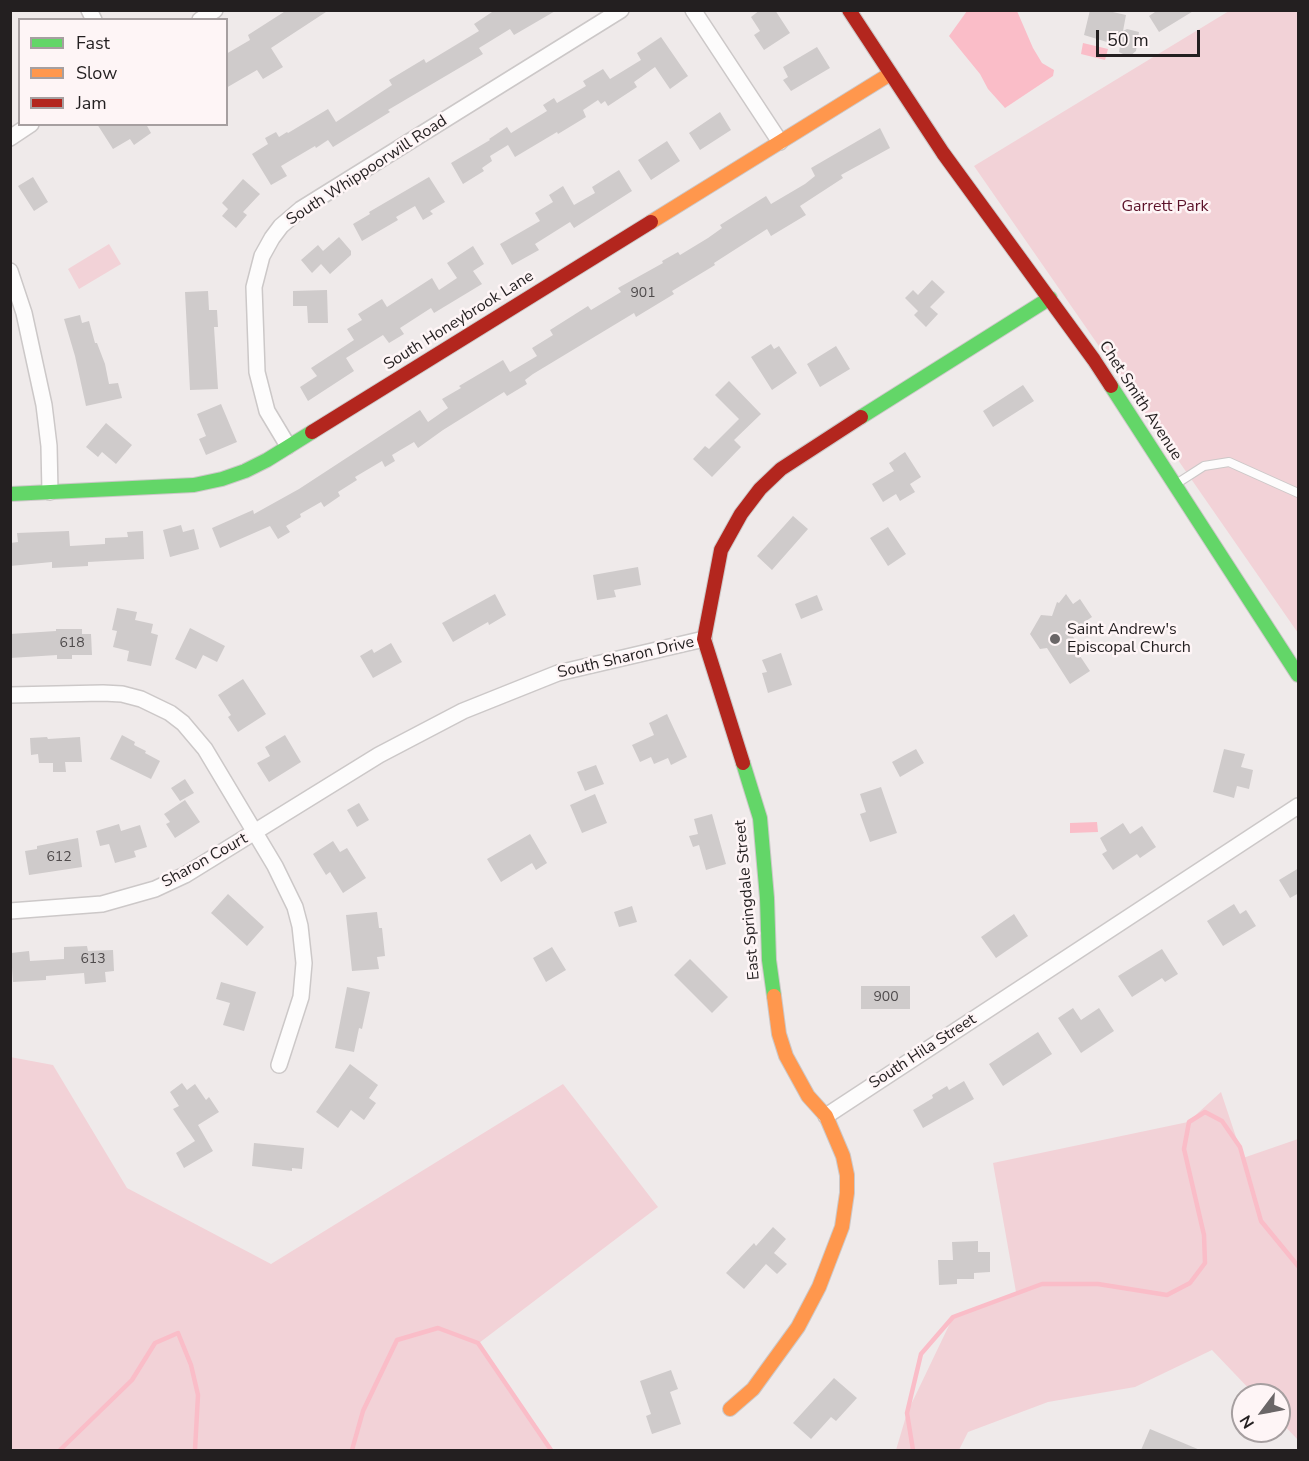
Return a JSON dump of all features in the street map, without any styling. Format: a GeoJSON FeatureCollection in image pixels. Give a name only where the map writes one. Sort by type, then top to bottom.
{"type":"FeatureCollection","features":[{"type":"Feature","properties":{"kind":"street","name":"South Whippoorwill Road"},"geometry":{"type":"LineString","coordinates":[[288,446],[267,411],[257,372],[254,287],[262,256],[281,226],[302,209],[621,10]]}},
{"type":"Feature","properties":{"kind":"street"},"geometry":{"type":"LineString","coordinates":[[693,10],[780,142]]}},
{"type":"Feature","properties":{"kind":"street","name":"Chet Smith Avenue"},"geometry":{"type":"LineString","coordinates":[[849,10],[943,153],[1094,360],[1299,675]]}},
{"type":"Feature","properties":{"kind":"street","name":"South Honeybrook Lane"},"geometry":{"type":"LineString","coordinates":[[10,494],[194,485],[245,471],[890,74]]}},
{"type":"Feature","properties":{"kind":"street"},"geometry":{"type":"LineString","coordinates":[[10,138],[28,126]]}},
{"type":"Feature","properties":{"kind":"street"},"geometry":{"type":"LineString","coordinates":[[10,271],[24,313],[44,405],[49,446],[50,492]]}},
{"type":"Feature","properties":{"kind":"street","name":"South Sharon Drive"},"geometry":{"type":"LineString","coordinates":[[256,832],[379,755],[463,711],[558,673],[704,639],[721,550],[741,514],[775,474],[827,438],[1050,298]]}},
{"type":"Feature","properties":{"kind":"street","name":"East Springdale Street"},"geometry":{"type":"LineString","coordinates":[[704,639],[760,818],[767,898],[769,960],[779,1034],[796,1077],[808,1096],[826,1116]]}},
{"type":"Feature","properties":{"kind":"street"},"geometry":{"type":"LineString","coordinates":[[10,695],[122,694],[156,705],[174,716],[195,735],[277,868],[295,907],[304,946],[301,997],[279,1065]]}},
{"type":"Feature","properties":{"kind":"street","name":"South Hila Street"},"geometry":{"type":"LineString","coordinates":[[826,1116],[1299,806]]}},
{"type":"Feature","properties":{"kind":"street","name":"Sharon Court"},"geometry":{"type":"LineString","coordinates":[[10,910],[102,904],[137,895],[185,875],[256,832]]}},
{"type":"Feature","properties":{"kind":"street"},"geometry":{"type":"LineString","coordinates":[[730,1409],[753,1389],[798,1327],[819,1287],[842,1227],[847,1174],[843,1156],[826,1116]]}},
{"type":"Feature","properties":{"kind":"lane"},"geometry":{"type":"LineString","coordinates":[[1174,485],[1204,466],[1229,462],[1299,493]]}},
{"type":"Feature","properties":{"kind":"green space","name":"Garrett Park"},"geometry":{"type":"Polygon","coordinates":[[[1229,11],[1298,11],[1298,633],[974,166],[1229,11]]]}},
{"type":"Feature","properties":{"kind":"green space"},"geometry":{"type":"Polygon","coordinates":[[[109,244],[121,264],[79,289],[68,269],[109,244]]]}},
{"type":"Feature","properties":{"kind":"green space"},"geometry":{"type":"Polygon","coordinates":[[[10,1057],[53,1065],[127,1188],[271,1264],[563,1084],[658,1207],[479,1343],[551,1450],[11,1450],[10,1057]]]}},
{"type":"Feature","properties":{"kind":"green space"},"geometry":{"type":"Polygon","coordinates":[[[1221,1092],[1243,1158],[1298,1139],[1298,1440],[1291,1433],[1291,1383],[1244,1383],[1212,1350],[1135,1387],[1048,1402],[968,1432],[959,1450],[896,1450],[907,1413],[953,1317],[1016,1292],[993,1163],[1188,1122],[1221,1092]]]}},
{"type":"Feature","properties":{"kind":"shaded area"},"geometry":{"type":"Polygon","coordinates":[[[967,11],[1017,11],[1033,48],[1042,63],[1054,70],[1053,76],[1005,108],[949,36],[967,11]]]}},
{"type":"Feature","properties":{"kind":"shaded area"},"geometry":{"type":"Polygon","coordinates":[[[1083,43],[1108,49],[1105,60],[1081,54],[1083,43]]]}},
{"type":"Feature","properties":{"kind":"shaded area"},"geometry":{"type":"Polygon","coordinates":[[[1097,822],[1098,832],[1070,833],[1070,823],[1097,822]]]}},
{"type":"Feature","properties":{"kind":"building"},"geometry":{"type":"Polygon","coordinates":[[[287,10],[329,10],[271,48],[283,67],[263,79],[257,70],[228,87],[228,53],[250,40],[248,35],[287,10]]]}},
{"type":"Feature","properties":{"kind":"building"},"geometry":{"type":"Polygon","coordinates":[[[495,10],[557,10],[514,35],[510,29],[479,48],[483,54],[388,110],[390,112],[333,147],[328,140],[281,166],[287,176],[271,185],[252,154],[268,144],[265,138],[276,132],[279,137],[288,133],[328,109],[336,122],[392,85],[389,80],[424,59],[426,63],[479,31],[474,24],[495,10]]]}},
{"type":"Feature","properties":{"kind":"building"},"geometry":{"type":"Polygon","coordinates":[[[760,10],[775,10],[790,33],[764,50],[754,35],[760,31],[751,17],[760,10]]]}},
{"type":"Feature","properties":{"kind":"building"},"geometry":{"type":"Polygon","coordinates":[[[1090,10],[1104,10],[1126,15],[1123,31],[1127,29],[1139,32],[1136,51],[1129,57],[1119,52],[1120,46],[1084,35],[1090,10]]]}},
{"type":"Feature","properties":{"kind":"building"},"geometry":{"type":"Polygon","coordinates":[[[1158,10],[1195,10],[1159,32],[1149,16],[1158,10]]]}},
{"type":"Feature","properties":{"kind":"building"},"geometry":{"type":"Polygon","coordinates":[[[661,37],[688,76],[670,89],[655,67],[634,82],[637,87],[608,106],[605,101],[601,104],[598,100],[583,110],[586,117],[515,157],[508,145],[490,156],[492,161],[482,168],[484,171],[463,184],[451,163],[507,127],[511,133],[547,111],[543,105],[554,98],[557,103],[586,86],[583,81],[603,69],[610,79],[641,60],[637,53],[661,37]]]}},
{"type":"Feature","properties":{"kind":"building"},"geometry":{"type":"Polygon","coordinates":[[[817,47],[830,68],[791,91],[783,80],[788,77],[783,67],[817,47]]]}},
{"type":"Feature","properties":{"kind":"building"},"geometry":{"type":"Polygon","coordinates":[[[720,112],[731,130],[700,150],[689,133],[720,112]]]}},
{"type":"Feature","properties":{"kind":"building"},"geometry":{"type":"Polygon","coordinates":[[[98,126],[147,126],[151,133],[134,145],[130,139],[113,149],[98,126]]]}},
{"type":"Feature","properties":{"kind":"building"},"geometry":{"type":"Polygon","coordinates":[[[880,128],[890,148],[841,175],[843,178],[800,206],[806,215],[771,236],[767,229],[672,291],[674,294],[636,317],[634,313],[533,374],[525,380],[527,384],[507,396],[504,392],[418,448],[414,442],[392,455],[395,461],[385,467],[382,461],[355,477],[357,480],[338,492],[340,496],[324,507],[321,502],[300,514],[301,517],[286,526],[290,532],[278,539],[270,526],[220,548],[212,528],[253,510],[254,514],[299,489],[420,410],[428,422],[448,408],[442,399],[461,388],[459,386],[503,360],[510,372],[537,356],[532,348],[553,335],[550,330],[588,306],[591,310],[621,292],[618,288],[678,252],[680,255],[708,238],[722,228],[720,225],[766,196],[771,204],[805,184],[815,176],[811,168],[880,128]]]}},
{"type":"Feature","properties":{"kind":"building"},"geometry":{"type":"Polygon","coordinates":[[[667,141],[680,161],[651,180],[638,160],[667,141]]]}},
{"type":"Feature","properties":{"kind":"building"},"geometry":{"type":"Polygon","coordinates":[[[619,170],[632,191],[574,228],[570,222],[535,244],[539,250],[512,265],[500,244],[540,221],[535,213],[553,202],[549,195],[563,186],[574,205],[595,193],[592,187],[619,170]]]}},
{"type":"Feature","properties":{"kind":"building"},"geometry":{"type":"Polygon","coordinates":[[[33,177],[48,202],[34,211],[18,186],[33,177]]]}},
{"type":"Feature","properties":{"kind":"building"},"geometry":{"type":"Polygon","coordinates":[[[429,177],[445,202],[430,211],[433,214],[423,220],[415,206],[396,217],[398,220],[362,241],[353,224],[429,177]]]}},
{"type":"Feature","properties":{"kind":"building"},"geometry":{"type":"Polygon","coordinates":[[[243,179],[260,194],[243,212],[247,215],[236,228],[222,216],[228,209],[222,203],[243,179]]]}},
{"type":"Feature","properties":{"kind":"building"},"geometry":{"type":"Polygon","coordinates":[[[339,237],[351,251],[351,255],[330,274],[321,264],[312,273],[301,260],[318,245],[323,251],[339,237]]]}},
{"type":"Feature","properties":{"kind":"building"},"geometry":{"type":"Polygon","coordinates":[[[473,246],[484,264],[473,271],[482,284],[434,313],[431,308],[400,328],[404,334],[389,343],[383,335],[346,358],[354,371],[308,401],[300,387],[317,376],[311,368],[354,340],[347,329],[362,320],[358,314],[382,299],[387,307],[432,278],[439,290],[457,278],[447,263],[473,246]]]}},
{"type":"Feature","properties":{"kind":"building"},"geometry":{"type":"Polygon","coordinates":[[[932,280],[945,292],[930,307],[938,314],[926,327],[914,315],[918,311],[905,298],[913,290],[918,295],[932,280]]]}},
{"type":"Feature","properties":{"kind":"building"},"geometry":{"type":"Polygon","coordinates":[[[327,290],[328,323],[308,323],[307,306],[293,306],[293,291],[327,290]]]}},
{"type":"Feature","properties":{"kind":"building"},"geometry":{"type":"Polygon","coordinates":[[[208,291],[209,310],[217,310],[218,327],[214,327],[218,389],[190,390],[185,292],[208,291]]]}},
{"type":"Feature","properties":{"kind":"building"},"geometry":{"type":"Polygon","coordinates":[[[80,315],[82,323],[89,321],[95,343],[97,343],[105,364],[109,384],[118,383],[122,398],[86,406],[64,319],[80,315]]]}},
{"type":"Feature","properties":{"kind":"building"},"geometry":{"type":"Polygon","coordinates":[[[771,344],[774,349],[779,346],[797,373],[772,390],[751,357],[771,344]]]}},
{"type":"Feature","properties":{"kind":"building"},"geometry":{"type":"Polygon","coordinates":[[[836,346],[850,369],[820,387],[807,364],[836,346]]]}},
{"type":"Feature","properties":{"kind":"building"},"geometry":{"type":"Polygon","coordinates":[[[729,381],[761,414],[734,440],[741,447],[712,477],[693,459],[705,446],[709,449],[739,419],[715,395],[729,381]]]}},
{"type":"Feature","properties":{"kind":"building"},"geometry":{"type":"Polygon","coordinates":[[[1023,385],[1034,401],[993,427],[983,411],[1023,385]]]}},
{"type":"Feature","properties":{"kind":"building"},"geometry":{"type":"Polygon","coordinates":[[[221,404],[237,442],[206,455],[199,439],[206,436],[197,414],[221,404]]]}},
{"type":"Feature","properties":{"kind":"building"},"geometry":{"type":"Polygon","coordinates":[[[106,423],[132,445],[116,464],[102,452],[98,457],[86,447],[106,423]]]}},
{"type":"Feature","properties":{"kind":"building"},"geometry":{"type":"Polygon","coordinates":[[[905,452],[921,477],[910,484],[915,492],[900,501],[896,494],[883,502],[872,484],[894,471],[889,463],[905,452]]]}},
{"type":"Feature","properties":{"kind":"building"},"geometry":{"type":"Polygon","coordinates":[[[793,516],[808,529],[772,570],[757,556],[793,516]]]}},
{"type":"Feature","properties":{"kind":"building"},"geometry":{"type":"Polygon","coordinates":[[[181,525],[183,532],[194,529],[199,549],[170,557],[163,530],[181,525]]]}},
{"type":"Feature","properties":{"kind":"building"},"geometry":{"type":"Polygon","coordinates":[[[888,527],[906,554],[888,566],[870,538],[888,527]]]}},
{"type":"Feature","properties":{"kind":"building"},"geometry":{"type":"Polygon","coordinates":[[[69,531],[70,546],[105,544],[105,538],[128,537],[127,532],[143,531],[144,559],[88,562],[88,566],[52,568],[52,562],[10,566],[10,543],[18,542],[17,533],[69,531]]]}},
{"type":"Feature","properties":{"kind":"building"},"geometry":{"type":"Polygon","coordinates":[[[638,567],[641,585],[614,590],[616,597],[597,600],[593,575],[638,567]]]}},
{"type":"Feature","properties":{"kind":"building"},"geometry":{"type":"Polygon","coordinates":[[[495,594],[506,615],[489,625],[488,622],[453,642],[442,623],[495,594]]]}},
{"type":"Feature","properties":{"kind":"building","name":"Saint Andrew's Episcopal Church"},"geometry":{"type":"Polygon","coordinates":[[[1066,594],[1073,604],[1080,599],[1092,617],[1086,621],[1090,627],[1088,637],[1071,633],[1080,649],[1078,653],[1090,671],[1070,684],[1047,648],[1040,649],[1030,634],[1041,615],[1052,616],[1057,602],[1059,603],[1066,594]]]}},
{"type":"Feature","properties":{"kind":"building"},"geometry":{"type":"Polygon","coordinates":[[[817,595],[823,610],[801,619],[795,604],[817,595]]]}},
{"type":"Feature","properties":{"kind":"building"},"geometry":{"type":"Polygon","coordinates":[[[117,608],[137,612],[135,620],[153,624],[151,633],[158,635],[151,666],[127,661],[129,651],[113,647],[117,631],[112,630],[117,608]]]}},
{"type":"Feature","properties":{"kind":"building"},"geometry":{"type":"Polygon","coordinates":[[[190,628],[225,646],[217,662],[203,655],[196,669],[175,659],[190,628]]]}},
{"type":"Feature","properties":{"kind":"building"},"geometry":{"type":"Polygon","coordinates":[[[56,629],[82,629],[82,634],[91,634],[92,655],[72,655],[72,659],[57,659],[57,655],[10,658],[10,634],[56,631],[56,629]]]}},
{"type":"Feature","properties":{"kind":"building"},"geometry":{"type":"Polygon","coordinates":[[[391,643],[402,662],[373,678],[360,656],[372,649],[374,653],[391,643]]]}},
{"type":"Feature","properties":{"kind":"building"},"geometry":{"type":"Polygon","coordinates":[[[781,653],[792,685],[768,693],[762,673],[767,672],[762,660],[781,653]]]}},
{"type":"Feature","properties":{"kind":"building"},"geometry":{"type":"Polygon","coordinates":[[[243,679],[266,714],[238,732],[228,717],[231,715],[218,695],[243,679]]]}},
{"type":"Feature","properties":{"kind":"building"},"geometry":{"type":"Polygon","coordinates":[[[667,714],[687,757],[671,765],[668,758],[654,764],[651,757],[640,762],[632,745],[654,735],[649,723],[667,714]]]}},
{"type":"Feature","properties":{"kind":"building"},"geometry":{"type":"Polygon","coordinates":[[[122,735],[135,742],[134,745],[146,751],[145,753],[160,761],[151,779],[110,759],[122,735]]]}},
{"type":"Feature","properties":{"kind":"building"},"geometry":{"type":"Polygon","coordinates":[[[285,735],[301,762],[269,782],[257,763],[270,756],[265,747],[285,735]]]}},
{"type":"Feature","properties":{"kind":"building"},"geometry":{"type":"Polygon","coordinates":[[[47,737],[48,739],[80,737],[82,762],[65,762],[66,772],[53,772],[53,763],[39,763],[38,754],[31,755],[30,738],[47,737]]]}},
{"type":"Feature","properties":{"kind":"building"},"geometry":{"type":"Polygon","coordinates":[[[916,749],[924,763],[900,777],[892,762],[916,749]]]}},
{"type":"Feature","properties":{"kind":"building"},"geometry":{"type":"Polygon","coordinates":[[[1224,749],[1245,754],[1241,767],[1253,770],[1249,789],[1237,786],[1234,798],[1213,792],[1224,749]]]}},
{"type":"Feature","properties":{"kind":"building"},"geometry":{"type":"Polygon","coordinates":[[[596,765],[604,784],[585,791],[577,772],[596,765]]]}},
{"type":"Feature","properties":{"kind":"building"},"geometry":{"type":"Polygon","coordinates":[[[185,779],[194,793],[180,801],[171,788],[185,779]]]}},
{"type":"Feature","properties":{"kind":"building"},"geometry":{"type":"Polygon","coordinates":[[[881,787],[897,833],[870,842],[860,814],[866,812],[860,794],[881,787]]]}},
{"type":"Feature","properties":{"kind":"building"},"geometry":{"type":"Polygon","coordinates":[[[595,794],[607,823],[582,833],[570,805],[595,794]]]}},
{"type":"Feature","properties":{"kind":"building"},"geometry":{"type":"Polygon","coordinates":[[[185,800],[200,822],[175,838],[166,824],[170,822],[164,814],[185,800]]]}},
{"type":"Feature","properties":{"kind":"building"},"geometry":{"type":"Polygon","coordinates":[[[359,803],[369,820],[357,827],[347,810],[359,803]]]}},
{"type":"Feature","properties":{"kind":"building"},"geometry":{"type":"Polygon","coordinates":[[[712,814],[726,864],[706,870],[699,845],[693,847],[689,836],[698,834],[694,819],[712,814]]]}},
{"type":"Feature","properties":{"kind":"building"},"geometry":{"type":"Polygon","coordinates":[[[1123,823],[1130,834],[1142,826],[1156,847],[1140,858],[1137,854],[1113,870],[1102,854],[1107,851],[1100,838],[1123,823]]]}},
{"type":"Feature","properties":{"kind":"building"},"geometry":{"type":"Polygon","coordinates":[[[119,824],[121,831],[140,825],[147,847],[134,851],[136,857],[115,863],[109,844],[100,846],[96,831],[119,824]]]}},
{"type":"Feature","properties":{"kind":"building"},"geometry":{"type":"Polygon","coordinates":[[[530,834],[547,863],[536,870],[532,863],[501,882],[487,859],[530,834]]]}},
{"type":"Feature","properties":{"kind":"building"},"geometry":{"type":"Polygon","coordinates":[[[78,838],[82,867],[29,875],[25,851],[37,849],[37,846],[78,838]]]}},
{"type":"Feature","properties":{"kind":"building"},"geometry":{"type":"Polygon","coordinates":[[[333,841],[340,852],[347,848],[366,878],[343,893],[330,872],[326,875],[313,854],[333,841]]]}},
{"type":"Feature","properties":{"kind":"building"},"geometry":{"type":"Polygon","coordinates":[[[1299,868],[1299,893],[1290,898],[1279,880],[1299,868]]]}},
{"type":"Feature","properties":{"kind":"building"},"geometry":{"type":"Polygon","coordinates":[[[228,894],[264,927],[247,946],[211,913],[228,894]]]}},
{"type":"Feature","properties":{"kind":"building"},"geometry":{"type":"Polygon","coordinates":[[[1234,904],[1240,914],[1246,910],[1256,926],[1223,946],[1207,921],[1234,904]]]}},
{"type":"Feature","properties":{"kind":"building"},"geometry":{"type":"Polygon","coordinates":[[[632,906],[637,922],[619,927],[614,912],[632,906]]]}},
{"type":"Feature","properties":{"kind":"building"},"geometry":{"type":"Polygon","coordinates":[[[377,912],[379,928],[382,928],[385,956],[377,957],[379,969],[352,971],[346,915],[377,912]]]}},
{"type":"Feature","properties":{"kind":"building"},"geometry":{"type":"Polygon","coordinates":[[[1014,914],[1028,936],[996,958],[981,937],[1014,914]]]}},
{"type":"Feature","properties":{"kind":"building"},"geometry":{"type":"Polygon","coordinates":[[[87,946],[88,951],[113,950],[114,971],[105,972],[106,982],[85,984],[84,973],[46,976],[46,980],[13,982],[11,953],[29,951],[30,961],[64,959],[64,947],[87,946]]]}},
{"type":"Feature","properties":{"kind":"building"},"geometry":{"type":"Polygon","coordinates":[[[552,947],[566,970],[546,982],[533,958],[552,947]]]}},
{"type":"Feature","properties":{"kind":"building"},"geometry":{"type":"Polygon","coordinates":[[[1162,949],[1178,974],[1165,982],[1162,978],[1132,997],[1118,976],[1162,949]]]}},
{"type":"Feature","properties":{"kind":"building"},"geometry":{"type":"Polygon","coordinates":[[[690,959],[728,997],[712,1013],[674,975],[690,959]]]}},
{"type":"Feature","properties":{"kind":"building"},"geometry":{"type":"Polygon","coordinates":[[[221,982],[256,992],[244,1031],[223,1025],[230,1003],[216,999],[221,982]]]}},
{"type":"Feature","properties":{"kind":"building"},"geometry":{"type":"Polygon","coordinates":[[[861,986],[910,986],[910,1009],[861,1009],[861,986]]]}},
{"type":"Feature","properties":{"kind":"building"},"geometry":{"type":"Polygon","coordinates":[[[347,987],[370,992],[362,1029],[359,1028],[354,1052],[335,1048],[347,987]]]}},
{"type":"Feature","properties":{"kind":"building"},"geometry":{"type":"Polygon","coordinates":[[[1073,1008],[1081,1020],[1099,1008],[1114,1031],[1081,1053],[1058,1018],[1073,1008]]]}},
{"type":"Feature","properties":{"kind":"building"},"geometry":{"type":"Polygon","coordinates":[[[1038,1032],[1052,1054],[1003,1086],[989,1064],[1038,1032]]]}},
{"type":"Feature","properties":{"kind":"building"},"geometry":{"type":"Polygon","coordinates":[[[350,1064],[378,1085],[369,1098],[376,1103],[364,1120],[351,1110],[338,1128],[316,1112],[350,1064]]]}},
{"type":"Feature","properties":{"kind":"building"},"geometry":{"type":"Polygon","coordinates":[[[964,1081],[974,1099],[923,1128],[913,1110],[947,1086],[949,1090],[964,1081]]]}},
{"type":"Feature","properties":{"kind":"building"},"geometry":{"type":"Polygon","coordinates":[[[182,1083],[187,1090],[195,1084],[206,1100],[209,1097],[219,1112],[198,1125],[213,1151],[184,1168],[176,1153],[195,1141],[173,1109],[179,1106],[170,1092],[182,1083]]]}},
{"type":"Feature","properties":{"kind":"building"},"geometry":{"type":"Polygon","coordinates":[[[254,1143],[304,1148],[302,1169],[292,1168],[292,1171],[252,1166],[254,1143]]]}},
{"type":"Feature","properties":{"kind":"building"},"geometry":{"type":"Polygon","coordinates":[[[773,1227],[786,1239],[774,1253],[787,1264],[777,1274],[766,1264],[744,1289],[726,1273],[754,1243],[756,1246],[773,1227]]]}},
{"type":"Feature","properties":{"kind":"building"},"geometry":{"type":"Polygon","coordinates":[[[978,1241],[978,1252],[990,1252],[990,1272],[974,1273],[974,1279],[957,1279],[957,1284],[939,1285],[938,1260],[953,1260],[952,1242],[978,1241]]]}},
{"type":"Feature","properties":{"kind":"building"},"geometry":{"type":"Polygon","coordinates":[[[671,1370],[678,1389],[670,1392],[681,1424],[652,1434],[646,1416],[651,1414],[640,1381],[671,1370]]]}},
{"type":"Feature","properties":{"kind":"building"},"geometry":{"type":"Polygon","coordinates":[[[834,1378],[857,1398],[836,1421],[831,1417],[811,1439],[793,1423],[834,1378]]]}},
{"type":"Feature","properties":{"kind":"building"},"geometry":{"type":"Polygon","coordinates":[[[1150,1429],[1200,1450],[1141,1450],[1150,1429]]]}},
{"type":"Feature","properties":{"kind":"waterway"},"geometry":{"type":"LineString","coordinates":[[913,1450],[907,1413],[921,1354],[953,1317],[1042,1284],[1098,1284],[1167,1295],[1190,1283],[1205,1263],[1204,1235],[1184,1149],[1189,1122],[1205,1112],[1222,1121],[1240,1147],[1261,1221],[1298,1266]]}},
{"type":"Feature","properties":{"kind":"waterway"},"geometry":{"type":"LineString","coordinates":[[352,1450],[363,1411],[397,1340],[438,1328],[478,1343],[551,1450]]}},
{"type":"Feature","properties":{"kind":"waterway"},"geometry":{"type":"LineString","coordinates":[[60,1450],[132,1380],[155,1343],[178,1333],[191,1365],[198,1395],[195,1450]]}},
{"type":"Feature","properties":{"kind":"traffic: fast"},"geometry":{"type":"LineString","coordinates":[[861,417],[1050,298]]}},
{"type":"Feature","properties":{"kind":"traffic: fast"},"geometry":{"type":"LineString","coordinates":[[1111,386],[1298,675]]}},
{"type":"Feature","properties":{"kind":"traffic: fast"},"geometry":{"type":"LineString","coordinates":[[10,494],[194,485],[245,471],[312,432]]}},
{"type":"Feature","properties":{"kind":"traffic: fast"},"geometry":{"type":"LineString","coordinates":[[743,763],[760,818],[767,898],[769,960],[774,996]]}},
{"type":"Feature","properties":{"kind":"traffic: slow"},"geometry":{"type":"LineString","coordinates":[[651,222],[890,74]]}},
{"type":"Feature","properties":{"kind":"traffic: slow"},"geometry":{"type":"LineString","coordinates":[[730,1409],[753,1389],[798,1327],[819,1287],[842,1227],[847,1193],[847,1175],[843,1156],[826,1116],[808,1096],[786,1056],[779,1034],[774,996]]}},
{"type":"Feature","properties":{"kind":"traffic: jam"},"geometry":{"type":"LineString","coordinates":[[849,10],[943,153],[1111,386]]}},
{"type":"Feature","properties":{"kind":"traffic: jam"},"geometry":{"type":"LineString","coordinates":[[312,432],[651,222]]}},
{"type":"Feature","properties":{"kind":"traffic: jam"},"geometry":{"type":"LineString","coordinates":[[743,763],[704,639],[721,550],[741,514],[760,489],[781,469],[861,417]]}},
{"type":"Feature","properties":{"kind":"place","name":"Saint Andrew's Episcopal Church"},"geometry":{"type":"Point","coordinates":[1055,639]}}]}
